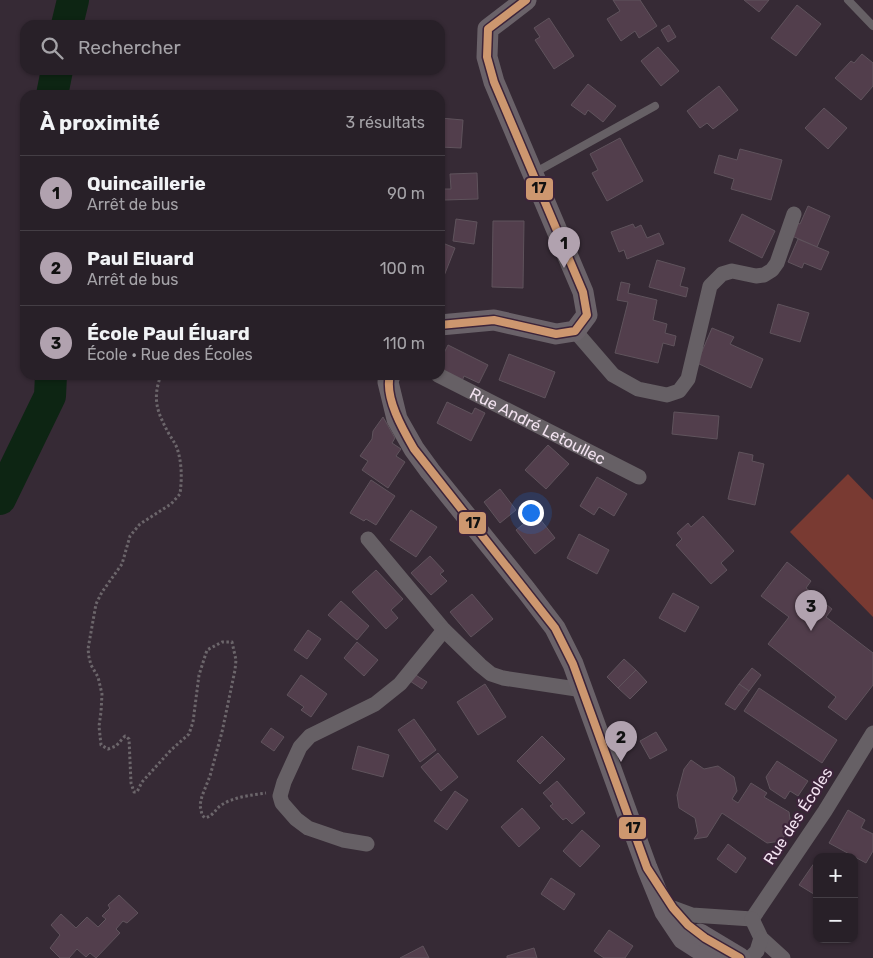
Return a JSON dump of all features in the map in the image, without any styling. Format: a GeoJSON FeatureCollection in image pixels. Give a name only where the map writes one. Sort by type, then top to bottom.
{"type":"FeatureCollection","features":[{"type":"Feature","properties":{"kind":"main road"},"geometry":{"type":"LineString","coordinates":[[445,324],[494,320],[556,334],[575,331],[587,315],[584,292],[494,82],[487,56],[488,29],[526,0]]}},
{"type":"Feature","properties":{"kind":"main road"},"geometry":{"type":"LineString","coordinates":[[389,380],[397,419],[414,449],[430,472],[555,628],[574,664],[647,868],[665,912],[682,939],[707,950],[740,958]]}},
{"type":"Feature","properties":{"kind":"main road"},"geometry":{"type":"LineString","coordinates":[[647,868],[673,908],[707,950]]}},
{"type":"Feature","properties":{"kind":"street"},"geometry":{"type":"LineString","coordinates":[[575,331],[614,375],[638,389],[667,395],[679,392],[688,379],[710,286],[722,274],[732,271],[756,276],[764,275],[772,270],[777,263],[794,214]]}},
{"type":"Feature","properties":{"kind":"street","name":"Rue André Letoullec"},"geometry":{"type":"LineString","coordinates":[[445,379],[639,477]]}},
{"type":"Feature","properties":{"kind":"street"},"geometry":{"type":"LineString","coordinates":[[368,539],[444,630],[480,666],[491,674],[503,678],[583,690]]}},
{"type":"Feature","properties":{"kind":"street"},"geometry":{"type":"LineString","coordinates":[[367,844],[343,840],[308,828],[296,819],[282,803],[281,790],[300,747],[310,736],[375,704],[400,684],[444,630]]}},
{"type":"Feature","properties":{"kind":"street","name":"Rue des Écoles"},"geometry":{"type":"LineString","coordinates":[[752,919],[825,811],[873,733]]}},
{"type":"Feature","properties":{"kind":"street"},"geometry":{"type":"LineString","coordinates":[[673,908],[692,915],[752,919],[761,938],[783,958]]}},
{"type":"Feature","properties":{"kind":"street"},"geometry":{"type":"LineString","coordinates":[[707,950],[719,916]]}},
{"type":"Feature","properties":{"kind":"street"},"geometry":{"type":"LineString","coordinates":[[750,958],[757,951],[761,938]]}},
{"type":"Feature","properties":{"kind":"lane"},"geometry":{"type":"LineString","coordinates":[[848,0],[873,26]]}},
{"type":"Feature","properties":{"kind":"lane"},"geometry":{"type":"LineString","coordinates":[[533,174],[655,106]]}},
{"type":"Feature","properties":{"kind":"path"},"geometry":{"type":"LineString","coordinates":[[159,380],[155,401],[162,420],[176,446],[181,465],[180,494],[171,504],[140,524],[130,536],[122,564],[102,592],[96,604],[88,649],[91,665],[98,677],[102,694],[99,726],[101,745],[108,749],[116,746],[125,736],[129,739],[131,784],[134,792],[137,792],[142,782],[171,750],[190,734],[199,675],[207,650],[222,642],[232,642],[236,660],[235,670],[222,732],[210,776],[202,796],[200,805],[202,815],[205,818],[209,817],[220,806],[242,797],[281,790]]}},
{"type":"Feature","properties":{"kind":"shaded area"},"geometry":{"type":"Polygon","coordinates":[[[848,474],[873,500],[873,617],[790,532],[848,474]]]}},
{"type":"Feature","properties":{"kind":"building"},"geometry":{"type":"Polygon","coordinates":[[[613,0],[640,0],[657,26],[639,38],[635,31],[621,41],[607,19],[620,11],[613,0]]]}},
{"type":"Feature","properties":{"kind":"building"},"geometry":{"type":"Polygon","coordinates":[[[744,0],[769,0],[759,12],[744,0]]]}},
{"type":"Feature","properties":{"kind":"building"},"geometry":{"type":"Polygon","coordinates":[[[797,5],[821,24],[796,56],[771,38],[797,5]]]}},
{"type":"Feature","properties":{"kind":"building"},"geometry":{"type":"Polygon","coordinates":[[[549,18],[574,56],[554,69],[535,40],[540,37],[534,28],[549,18]]]}},
{"type":"Feature","properties":{"kind":"building"},"geometry":{"type":"Polygon","coordinates":[[[669,25],[676,37],[668,42],[661,30],[669,25]]]}},
{"type":"Feature","properties":{"kind":"building"},"geometry":{"type":"Polygon","coordinates":[[[658,47],[679,71],[661,86],[641,61],[658,47]]]}},
{"type":"Feature","properties":{"kind":"building"},"geometry":{"type":"Polygon","coordinates":[[[862,54],[873,63],[873,86],[861,100],[835,78],[851,61],[854,63],[862,54]]]}},
{"type":"Feature","properties":{"kind":"building"},"geometry":{"type":"Polygon","coordinates":[[[588,84],[616,106],[603,122],[588,110],[585,115],[571,105],[588,84]]]}},
{"type":"Feature","properties":{"kind":"building"},"geometry":{"type":"Polygon","coordinates":[[[719,86],[738,110],[713,129],[707,123],[700,128],[687,111],[719,86]]]}},
{"type":"Feature","properties":{"kind":"building"},"geometry":{"type":"Polygon","coordinates":[[[824,108],[847,128],[828,149],[805,128],[824,108]]]}},
{"type":"Feature","properties":{"kind":"building"},"geometry":{"type":"Polygon","coordinates":[[[445,118],[463,120],[461,148],[445,147],[445,118]]]}},
{"type":"Feature","properties":{"kind":"building"},"geometry":{"type":"Polygon","coordinates":[[[620,138],[643,181],[607,201],[592,173],[598,170],[590,154],[620,138]]]}},
{"type":"Feature","properties":{"kind":"building"},"geometry":{"type":"Polygon","coordinates":[[[740,149],[782,160],[771,200],[731,189],[734,179],[714,173],[719,155],[737,160],[740,149]]]}},
{"type":"Feature","properties":{"kind":"building"},"geometry":{"type":"Polygon","coordinates":[[[477,173],[478,199],[445,200],[445,189],[451,189],[450,174],[477,173]]]}},
{"type":"Feature","properties":{"kind":"building"},"geometry":{"type":"Polygon","coordinates":[[[808,206],[830,216],[817,247],[792,236],[797,223],[800,224],[808,206]]]}},
{"type":"Feature","properties":{"kind":"building"},"geometry":{"type":"Polygon","coordinates":[[[742,214],[775,231],[762,258],[729,241],[742,214]]]}},
{"type":"Feature","properties":{"kind":"building"},"geometry":{"type":"Polygon","coordinates":[[[456,219],[477,222],[474,244],[453,241],[456,219]]]}},
{"type":"Feature","properties":{"kind":"building"},"geometry":{"type":"Polygon","coordinates":[[[493,221],[524,221],[523,288],[492,287],[493,221]]]}},
{"type":"Feature","properties":{"kind":"building"},"geometry":{"type":"Polygon","coordinates":[[[633,224],[635,228],[641,225],[647,238],[659,233],[664,244],[627,259],[624,250],[619,252],[611,232],[633,224]]]}},
{"type":"Feature","properties":{"kind":"building"},"geometry":{"type":"Polygon","coordinates":[[[798,239],[829,252],[821,270],[804,263],[802,268],[788,262],[798,239]]]}},
{"type":"Feature","properties":{"kind":"building"},"geometry":{"type":"Polygon","coordinates":[[[445,244],[455,248],[445,273],[445,244]]]}},
{"type":"Feature","properties":{"kind":"building"},"geometry":{"type":"Polygon","coordinates":[[[657,260],[685,268],[680,286],[688,288],[686,297],[649,287],[657,260]]]}},
{"type":"Feature","properties":{"kind":"building"},"geometry":{"type":"Polygon","coordinates":[[[621,282],[630,284],[628,293],[657,300],[653,320],[667,324],[665,333],[676,336],[674,346],[663,343],[658,363],[615,353],[628,302],[617,300],[621,282]]]}},
{"type":"Feature","properties":{"kind":"building"},"geometry":{"type":"Polygon","coordinates":[[[778,304],[809,313],[800,342],[770,333],[778,304]]]}},
{"type":"Feature","properties":{"kind":"building"},"geometry":{"type":"Polygon","coordinates":[[[712,328],[734,337],[730,344],[763,359],[751,388],[697,363],[712,328]]]}},
{"type":"Feature","properties":{"kind":"building"},"geometry":{"type":"Polygon","coordinates":[[[448,345],[488,365],[479,383],[464,376],[462,381],[445,372],[445,351],[448,345]]]}},
{"type":"Feature","properties":{"kind":"building"},"geometry":{"type":"Polygon","coordinates":[[[509,354],[555,372],[545,398],[499,380],[509,354]]]}},
{"type":"Feature","properties":{"kind":"building"},"geometry":{"type":"Polygon","coordinates":[[[447,402],[472,414],[475,408],[485,413],[471,441],[437,423],[447,402]]]}},
{"type":"Feature","properties":{"kind":"building"},"geometry":{"type":"Polygon","coordinates":[[[674,412],[719,416],[717,439],[672,434],[674,412]]]}},
{"type":"Feature","properties":{"kind":"building"},"geometry":{"type":"Polygon","coordinates":[[[383,417],[395,438],[392,443],[401,449],[396,456],[405,462],[388,488],[362,470],[368,461],[360,456],[372,439],[373,431],[383,417]]]}},
{"type":"Feature","properties":{"kind":"building"},"geometry":{"type":"Polygon","coordinates":[[[548,445],[569,464],[546,489],[525,470],[548,445]]]}},
{"type":"Feature","properties":{"kind":"building"},"geometry":{"type":"Polygon","coordinates":[[[739,452],[753,455],[752,461],[764,464],[755,505],[728,499],[739,452]]]}},
{"type":"Feature","properties":{"kind":"building"},"geometry":{"type":"Polygon","coordinates":[[[597,477],[627,494],[614,516],[599,507],[594,515],[580,506],[597,477]]]}},
{"type":"Feature","properties":{"kind":"building"},"geometry":{"type":"Polygon","coordinates":[[[371,480],[395,496],[376,525],[350,513],[371,480]]]}},
{"type":"Feature","properties":{"kind":"building"},"geometry":{"type":"Polygon","coordinates":[[[500,489],[516,510],[500,523],[484,502],[500,489]]]}},
{"type":"Feature","properties":{"kind":"building"},"geometry":{"type":"Polygon","coordinates":[[[411,510],[437,527],[416,557],[390,540],[411,510]]]}},
{"type":"Feature","properties":{"kind":"building"},"geometry":{"type":"Polygon","coordinates":[[[536,514],[555,538],[535,554],[516,530],[536,514]]]}},
{"type":"Feature","properties":{"kind":"building"},"geometry":{"type":"Polygon","coordinates":[[[703,516],[734,551],[721,563],[727,570],[711,584],[676,545],[682,539],[677,533],[688,523],[691,527],[703,516]]]}},
{"type":"Feature","properties":{"kind":"building"},"geometry":{"type":"Polygon","coordinates":[[[579,534],[609,550],[597,574],[567,558],[579,534]]]}},
{"type":"Feature","properties":{"kind":"building"},"geometry":{"type":"Polygon","coordinates":[[[430,556],[444,571],[440,574],[447,581],[431,595],[411,573],[430,556]]]}},
{"type":"Feature","properties":{"kind":"building"},"geometry":{"type":"Polygon","coordinates":[[[787,562],[811,581],[806,588],[832,609],[826,617],[873,653],[873,685],[846,720],[828,707],[836,697],[768,644],[789,617],[761,596],[787,562]]]}},
{"type":"Feature","properties":{"kind":"building"},"geometry":{"type":"Polygon","coordinates":[[[376,570],[403,599],[391,610],[398,618],[386,629],[352,592],[376,570]]]}},
{"type":"Feature","properties":{"kind":"building"},"geometry":{"type":"Polygon","coordinates":[[[673,593],[699,607],[685,632],[659,618],[673,593]]]}},
{"type":"Feature","properties":{"kind":"building"},"geometry":{"type":"Polygon","coordinates":[[[472,594],[493,619],[471,637],[450,612],[472,594]]]}},
{"type":"Feature","properties":{"kind":"building"},"geometry":{"type":"Polygon","coordinates":[[[341,601],[369,626],[357,640],[328,615],[341,601]]]}},
{"type":"Feature","properties":{"kind":"building"},"geometry":{"type":"Polygon","coordinates":[[[308,630],[321,639],[307,659],[294,650],[308,630]]]}},
{"type":"Feature","properties":{"kind":"building"},"geometry":{"type":"Polygon","coordinates":[[[357,642],[378,660],[364,676],[344,658],[357,642]]]}},
{"type":"Feature","properties":{"kind":"building"},"geometry":{"type":"Polygon","coordinates":[[[624,659],[636,670],[618,688],[607,677],[624,659]]]}},
{"type":"Feature","properties":{"kind":"building"},"geometry":{"type":"Polygon","coordinates":[[[752,668],[761,675],[749,691],[739,684],[752,668]]]}},
{"type":"Feature","properties":{"kind":"building"},"geometry":{"type":"Polygon","coordinates":[[[636,670],[647,682],[630,699],[618,688],[636,670]]]}},
{"type":"Feature","properties":{"kind":"building"},"geometry":{"type":"Polygon","coordinates":[[[414,674],[427,682],[422,689],[410,681],[414,674]]]}},
{"type":"Feature","properties":{"kind":"building"},"geometry":{"type":"Polygon","coordinates":[[[301,675],[327,694],[311,717],[301,710],[304,707],[287,695],[301,675]]]}},
{"type":"Feature","properties":{"kind":"building"},"geometry":{"type":"Polygon","coordinates":[[[485,684],[506,717],[478,735],[457,702],[485,684]]]}},
{"type":"Feature","properties":{"kind":"building"},"geometry":{"type":"Polygon","coordinates":[[[739,684],[749,691],[735,710],[725,704],[739,684]]]}},
{"type":"Feature","properties":{"kind":"building"},"geometry":{"type":"Polygon","coordinates":[[[759,688],[837,740],[822,763],[744,711],[759,688]]]}},
{"type":"Feature","properties":{"kind":"building"},"geometry":{"type":"Polygon","coordinates":[[[414,719],[436,750],[420,762],[398,730],[414,719]]]}},
{"type":"Feature","properties":{"kind":"building"},"geometry":{"type":"Polygon","coordinates":[[[271,728],[284,737],[274,751],[261,742],[271,728]]]}},
{"type":"Feature","properties":{"kind":"building"},"geometry":{"type":"Polygon","coordinates":[[[656,732],[667,750],[650,759],[640,741],[656,732]]]}},
{"type":"Feature","properties":{"kind":"building"},"geometry":{"type":"Polygon","coordinates":[[[542,736],[565,759],[540,784],[517,761],[542,736]]]}},
{"type":"Feature","properties":{"kind":"building"},"geometry":{"type":"Polygon","coordinates":[[[358,746],[389,755],[383,777],[352,769],[358,746]]]}},
{"type":"Feature","properties":{"kind":"building"},"geometry":{"type":"Polygon","coordinates":[[[438,753],[458,777],[441,791],[421,767],[438,753]]]}},
{"type":"Feature","properties":{"kind":"building"},"geometry":{"type":"Polygon","coordinates":[[[691,760],[704,769],[718,766],[734,777],[737,791],[732,799],[738,803],[751,783],[767,793],[764,797],[789,812],[791,826],[781,841],[767,843],[722,813],[707,837],[694,839],[698,833],[695,818],[679,808],[677,795],[684,769],[691,760]]]}},
{"type":"Feature","properties":{"kind":"building"},"geometry":{"type":"Polygon","coordinates":[[[777,761],[808,781],[798,796],[790,791],[785,799],[770,789],[766,777],[777,761]]]}},
{"type":"Feature","properties":{"kind":"building"},"geometry":{"type":"Polygon","coordinates":[[[557,781],[585,813],[572,824],[566,818],[563,820],[550,806],[553,804],[543,793],[557,781]]]}},
{"type":"Feature","properties":{"kind":"building"},"geometry":{"type":"Polygon","coordinates":[[[455,791],[468,800],[447,830],[434,821],[455,791]]]}},
{"type":"Feature","properties":{"kind":"building"},"geometry":{"type":"Polygon","coordinates":[[[522,808],[540,828],[519,847],[501,827],[522,808]]]}},
{"type":"Feature","properties":{"kind":"building"},"geometry":{"type":"Polygon","coordinates":[[[848,810],[865,820],[861,828],[873,834],[873,851],[866,863],[858,859],[858,853],[848,853],[829,843],[848,810]]]}},
{"type":"Feature","properties":{"kind":"building"},"geometry":{"type":"Polygon","coordinates":[[[582,830],[600,846],[580,867],[563,851],[582,830]]]}},
{"type":"Feature","properties":{"kind":"building"},"geometry":{"type":"Polygon","coordinates":[[[728,844],[746,858],[736,873],[717,859],[728,844]]]}},
{"type":"Feature","properties":{"kind":"building"},"geometry":{"type":"Polygon","coordinates":[[[813,865],[813,894],[799,885],[813,865]]]}},
{"type":"Feature","properties":{"kind":"building"},"geometry":{"type":"Polygon","coordinates":[[[551,878],[575,894],[564,910],[541,894],[551,878]]]}},
{"type":"Feature","properties":{"kind":"building"},"geometry":{"type":"Polygon","coordinates":[[[119,895],[138,913],[127,923],[123,921],[116,929],[120,933],[96,958],[90,953],[86,957],[77,949],[69,958],[60,958],[50,948],[60,935],[51,925],[61,914],[76,928],[87,917],[98,927],[106,919],[102,916],[110,908],[108,905],[119,895]]]}},
{"type":"Feature","properties":{"kind":"building"},"geometry":{"type":"Polygon","coordinates":[[[609,930],[633,946],[625,958],[604,958],[594,951],[609,930]]]}},
{"type":"Feature","properties":{"kind":"building"},"geometry":{"type":"Polygon","coordinates":[[[423,946],[429,958],[400,958],[423,946]]]}},
{"type":"Feature","properties":{"kind":"building"},"geometry":{"type":"Polygon","coordinates":[[[534,948],[537,958],[507,958],[507,956],[534,948]]]}},
{"type":"Feature","properties":{"kind":"waterway"},"geometry":{"type":"LineString","coordinates":[[68,20],[73,0]]}},
{"type":"Feature","properties":{"kind":"waterway"},"geometry":{"type":"LineString","coordinates":[[53,90],[56,75]]}},
{"type":"Feature","properties":{"kind":"waterway"},"geometry":{"type":"LineString","coordinates":[[0,499],[50,396],[51,380]]}},
{"type":"Feature","properties":{"kind":"transit line","name":"17"},"geometry":{"type":"LineString","coordinates":[[445,325],[494,320],[556,334],[575,331],[587,315],[583,292],[494,82],[487,57],[488,29],[526,0]]}},
{"type":"Feature","properties":{"kind":"transit line","name":"17"},"geometry":{"type":"LineString","coordinates":[[389,380],[392,403],[414,449],[555,628],[573,664],[647,868],[673,908],[688,925],[705,938],[740,958]]}},
{"type":"Feature","properties":{"kind":"place","name":"Quincaillerie"},"geometry":{"type":"Point","coordinates":[564,268]}},
{"type":"Feature","properties":{"kind":"place","name":"École Paul Éluard"},"geometry":{"type":"Point","coordinates":[811,631]}},
{"type":"Feature","properties":{"kind":"place","name":"Paul Eluard"},"geometry":{"type":"Point","coordinates":[621,762]}}]}
